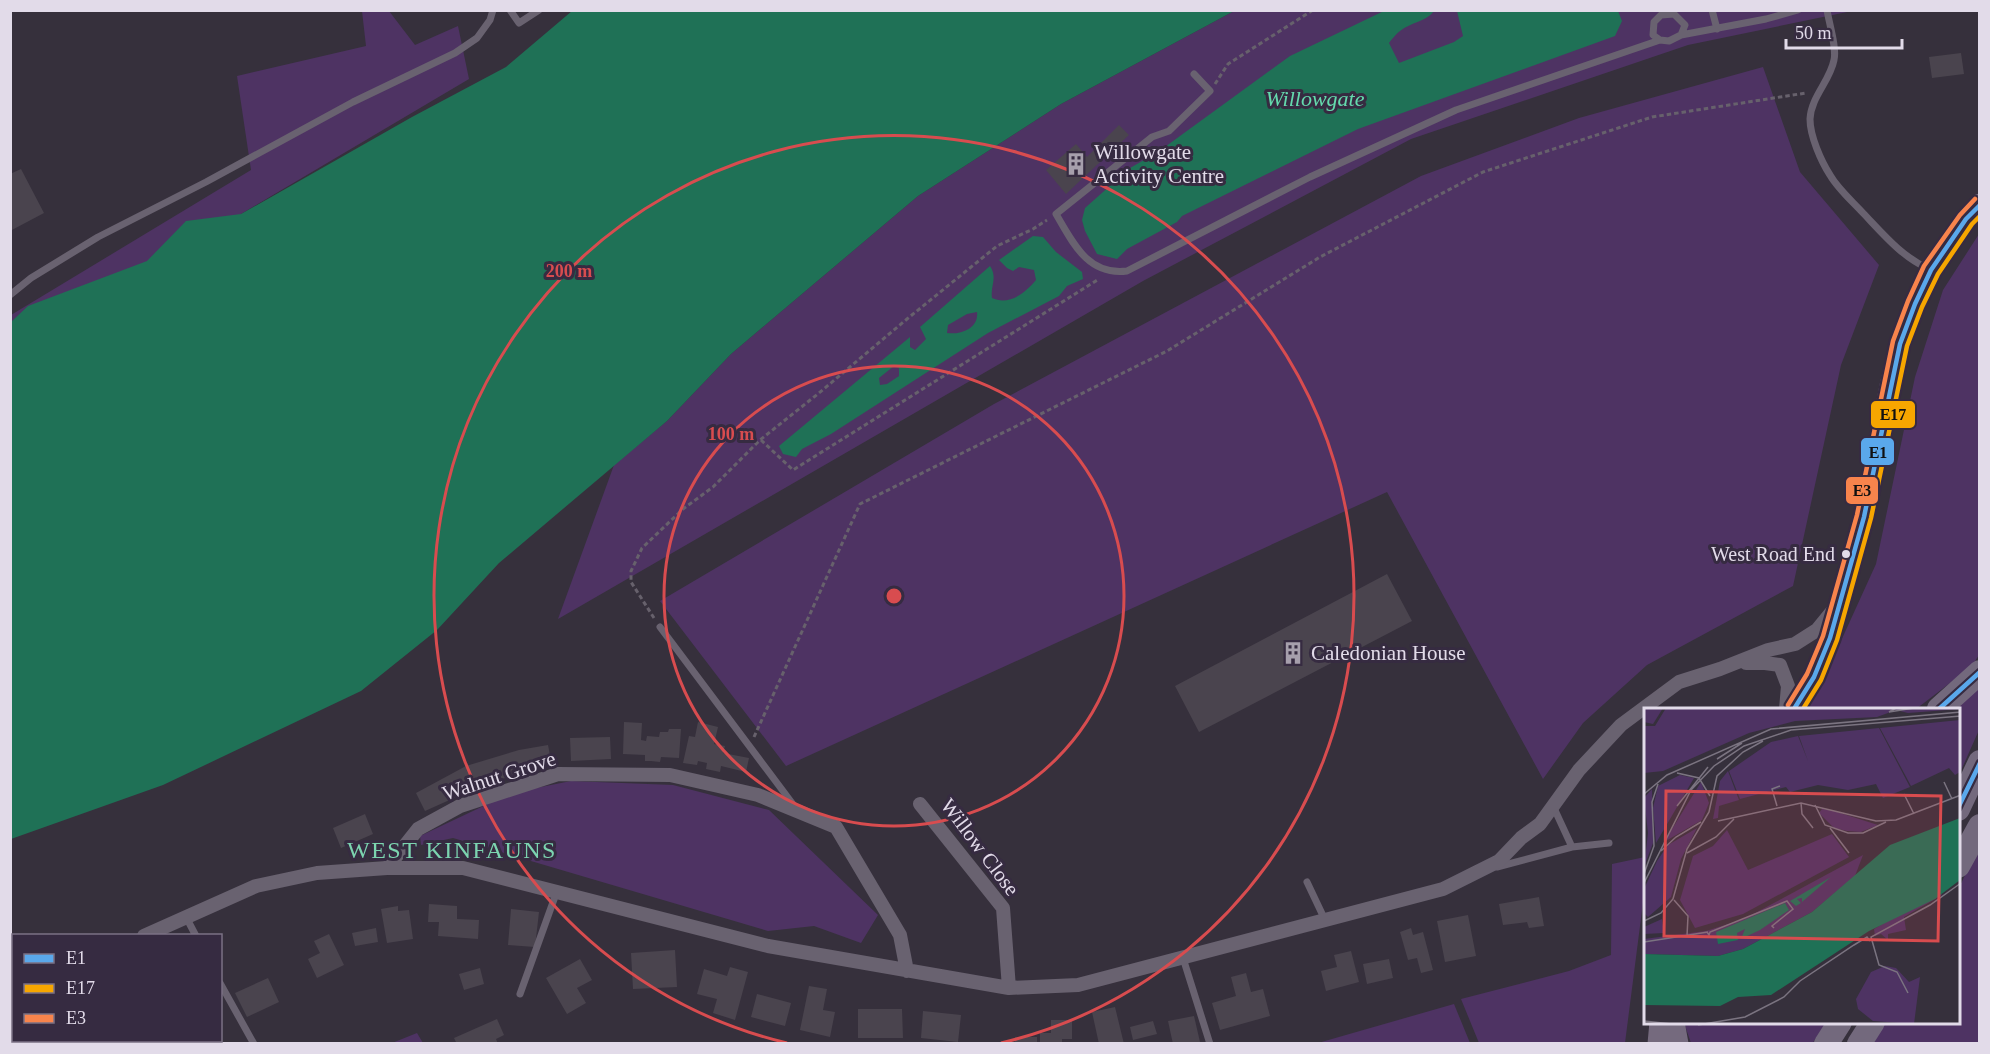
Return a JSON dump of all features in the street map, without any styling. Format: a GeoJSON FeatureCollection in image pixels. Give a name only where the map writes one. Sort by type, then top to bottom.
{"type":"FeatureCollection","features":[{"type":"Feature","properties":{"kind":"highway"},"geometry":{"type":"LineString","coordinates":[[1795,708],[1814,677],[1842,600],[1864,517],[1900,344],[1931,270],[1966,219],[1980,204]]}},
{"type":"Feature","properties":{"kind":"highway"},"geometry":{"type":"LineString","coordinates":[[1940,708],[1980,672]]}},
{"type":"Feature","properties":{"kind":"highway"},"geometry":{"type":"LineString","coordinates":[[1960,807],[1980,762]]}},
{"type":"Feature","properties":{"kind":"highway"},"geometry":{"type":"LineString","coordinates":[[1960,864],[1980,826]]}},
{"type":"Feature","properties":{"kind":"highway"},"geometry":{"type":"LineString","coordinates":[[1658,1044],[1660,1024]]}},
{"type":"Feature","properties":{"kind":"highway"},"geometry":{"type":"LineString","coordinates":[[1674,1024],[1678,1044]]}},
{"type":"Feature","properties":{"kind":"highway"},"geometry":{"type":"LineString","coordinates":[[1826,1044],[1839,1024]]}},
{"type":"Feature","properties":{"kind":"highway"},"geometry":{"type":"LineString","coordinates":[[1858,1044],[1871,1024]]}},
{"type":"Feature","properties":{"kind":"street"},"geometry":{"type":"LineString","coordinates":[[148,934],[256,886],[317,873],[387,868],[463,868],[768,946],[1009,988],[1078,985],[1443,890],[1499,861],[1521,838],[1540,824],[1579,770],[1621,725],[1679,682],[1768,650],[1796,644],[1817,630],[1842,600]]}},
{"type":"Feature","properties":{"kind":"street"},"geometry":{"type":"LineString","coordinates":[[1720,669],[1749,663],[1780,665],[1788,686],[1786,708]]}},
{"type":"Feature","properties":{"kind":"street","name":"Walnut Grove"},"geometry":{"type":"LineString","coordinates":[[387,868],[418,829],[460,806],[558,774],[670,774],[758,795],[836,827],[900,935],[907,970]]}},
{"type":"Feature","properties":{"kind":"street","name":"Willow Close"},"geometry":{"type":"LineString","coordinates":[[920,804],[1004,908],[1009,988]]}},
{"type":"Feature","properties":{"kind":"lane"},"geometry":{"type":"LineString","coordinates":[[10,295],[31,278],[98,237],[206,182],[353,102],[455,53],[477,38],[490,20],[493,10]]}},
{"type":"Feature","properties":{"kind":"lane"},"geometry":{"type":"LineString","coordinates":[[510,10],[519,23],[539,10]]}},
{"type":"Feature","properties":{"kind":"lane"},"geometry":{"type":"LineString","coordinates":[[1712,10],[1717,29]]}},
{"type":"Feature","properties":{"kind":"lane"},"geometry":{"type":"LineString","coordinates":[[1194,74],[1210,91],[1169,131],[1152,137],[1056,213],[1079,252],[1103,270],[1127,271],[1310,177],[1456,110],[1660,40],[1766,19],[1798,10]]}},
{"type":"Feature","properties":{"kind":"lane"},"geometry":{"type":"LineString","coordinates":[[1827,10],[1835,58],[1829,75],[1818,91],[1810,119],[1816,149],[1830,177],[1902,252],[1931,270]]}},
{"type":"Feature","properties":{"kind":"lane"},"geometry":{"type":"LineString","coordinates":[[1660,40],[1653,35],[1654,22],[1661,15],[1674,14],[1685,25],[1681,36]]}},
{"type":"Feature","properties":{"kind":"lane"},"geometry":{"type":"LineString","coordinates":[[660,627],[798,812]]}},
{"type":"Feature","properties":{"kind":"lane"},"geometry":{"type":"LineString","coordinates":[[1553,806],[1572,847]]}},
{"type":"Feature","properties":{"kind":"lane"},"geometry":{"type":"LineString","coordinates":[[1474,874],[1572,847],[1609,843]]}},
{"type":"Feature","properties":{"kind":"lane"},"geometry":{"type":"LineString","coordinates":[[1306,882],[1325,920]]}},
{"type":"Feature","properties":{"kind":"lane"},"geometry":{"type":"LineString","coordinates":[[520,994],[557,891]]}},
{"type":"Feature","properties":{"kind":"lane"},"geometry":{"type":"LineString","coordinates":[[186,917],[195,934]]}},
{"type":"Feature","properties":{"kind":"lane"},"geometry":{"type":"LineString","coordinates":[[1183,958],[1210,1044]]}},
{"type":"Feature","properties":{"kind":"lane"},"geometry":{"type":"LineString","coordinates":[[222,987],[254,1044]]}},
{"type":"Feature","properties":{"kind":"path"},"geometry":{"type":"LineString","coordinates":[[1210,91],[1228,64],[1313,10]]}},
{"type":"Feature","properties":{"kind":"path"},"geometry":{"type":"LineString","coordinates":[[750,747],[860,504],[1167,351],[1320,257],[1483,172],[1652,117],[1818,91]]}},
{"type":"Feature","properties":{"kind":"path"},"geometry":{"type":"LineString","coordinates":[[660,627],[631,582],[632,571],[642,548],[683,509],[713,487],[760,440],[997,246],[1033,229],[1056,213]]}},
{"type":"Feature","properties":{"kind":"path"},"geometry":{"type":"LineString","coordinates":[[760,440],[793,470],[1110,271]]}},
{"type":"Feature","properties":{"kind":"shaded area"},"geometry":{"type":"Polygon","coordinates":[[[362,11],[389,11],[415,45],[458,26],[469,79],[241,214],[11,361],[11,315],[251,170],[237,76],[366,46],[362,11]]]}},
{"type":"Feature","properties":{"kind":"shaded area"},"geometry":{"type":"Polygon","coordinates":[[[1234,11],[1852,11],[1688,45],[1411,139],[1143,281],[558,619],[614,465],[667,421],[731,354],[918,196],[1061,104],[1234,11]]]}},
{"type":"Feature","properties":{"kind":"shaded area"},"geometry":{"type":"Polygon","coordinates":[[[1763,67],[1800,172],[1879,265],[1841,365],[1793,586],[1647,665],[1583,723],[1543,779],[1387,492],[786,766],[660,601],[994,404],[1421,176],[1579,118],[1763,67]]]}},
{"type":"Feature","properties":{"kind":"shaded area"},"geometry":{"type":"Polygon","coordinates":[[[1979,234],[1979,655],[1971,667],[1917,708],[1802,708],[1835,654],[1876,564],[1915,377],[1943,290],[1979,234]]]}},
{"type":"Feature","properties":{"kind":"shaded area"},"geometry":{"type":"Polygon","coordinates":[[[1979,681],[1979,730],[1960,773],[1960,708],[1950,708],[1979,681]]]}},
{"type":"Feature","properties":{"kind":"shaded area"},"geometry":{"type":"Polygon","coordinates":[[[571,781],[673,785],[769,810],[878,915],[861,943],[814,926],[768,931],[453,838],[421,845],[420,836],[511,793],[571,781]]]}},
{"type":"Feature","properties":{"kind":"shaded area"},"geometry":{"type":"Polygon","coordinates":[[[1979,845],[1979,1043],[1873,1044],[1884,1024],[1960,1024],[1960,886],[1979,845]]]}},
{"type":"Feature","properties":{"kind":"shaded area"},"geometry":{"type":"Polygon","coordinates":[[[1644,857],[1644,895],[1625,1043],[1479,1043],[1461,999],[1569,971],[1611,955],[1612,864],[1644,857]]]}},
{"type":"Feature","properties":{"kind":"shaded area"},"geometry":{"type":"Polygon","coordinates":[[[1454,1004],[1470,1043],[1318,1043],[1454,1004]]]}},
{"type":"Feature","properties":{"kind":"shaded area"},"geometry":{"type":"Polygon","coordinates":[[[1684,1024],[1825,1024],[1812,1044],[1691,1043],[1684,1024]]]}},
{"type":"Feature","properties":{"kind":"shaded area"},"geometry":{"type":"Polygon","coordinates":[[[417,1033],[423,1043],[392,1043],[417,1033]]]}},
{"type":"Feature","properties":{"kind":"water","name":"Willowgate"},"geometry":{"type":"Polygon","coordinates":[[[1386,10],[1434,11],[1427,18],[1400,31],[1389,43],[1399,63],[1454,42],[1463,36],[1457,11],[1618,11],[1622,21],[1615,36],[1358,129],[1182,216],[1177,222],[1127,249],[1117,259],[1097,254],[1082,220],[1085,208],[1130,168],[1158,152],[1290,56],[1386,10]]]}},
{"type":"Feature","properties":{"kind":"water"},"geometry":{"type":"Polygon","coordinates":[[[572,11],[1234,11],[1061,104],[918,196],[731,354],[667,421],[499,563],[437,630],[361,691],[163,785],[11,839],[11,322],[28,306],[147,261],[186,221],[241,214],[412,117],[506,67],[572,11]]]}},
{"type":"Feature","properties":{"kind":"water"},"geometry":{"type":"Polygon","coordinates":[[[1033,236],[1043,237],[1056,252],[1082,272],[1083,279],[1067,286],[1059,296],[988,333],[831,434],[802,449],[796,457],[783,454],[779,446],[910,337],[910,347],[915,350],[926,339],[920,327],[990,266],[994,278],[992,298],[998,300],[1016,297],[1036,280],[1034,270],[1019,267],[1013,271],[999,260],[1033,236]],[[977,312],[967,314],[948,325],[947,333],[958,333],[968,329],[975,322],[977,312]],[[894,366],[879,378],[880,385],[887,384],[899,376],[899,368],[894,366]]]}},
{"type":"Feature","properties":{"kind":"building"},"geometry":{"type":"Polygon","coordinates":[[[1961,53],[1964,74],[1932,78],[1929,57],[1961,53]]]}},
{"type":"Feature","properties":{"kind":"building","name":"Willowgate Activity Centre"},"geometry":{"type":"Polygon","coordinates":[[[1119,125],[1129,135],[1066,194],[1046,170],[1076,144],[1087,157],[1119,125]]]}},
{"type":"Feature","properties":{"kind":"building"},"geometry":{"type":"Polygon","coordinates":[[[21,169],[44,213],[10,231],[10,174],[21,169]]]}},
{"type":"Feature","properties":{"kind":"building","name":"Caledonian House"},"geometry":{"type":"Polygon","coordinates":[[[1387,574],[1412,621],[1199,732],[1175,686],[1387,574]]]}},
{"type":"Feature","properties":{"kind":"building"},"geometry":{"type":"Polygon","coordinates":[[[624,722],[642,723],[641,740],[646,741],[647,736],[659,737],[660,732],[681,729],[679,758],[661,757],[660,762],[645,761],[645,755],[623,754],[624,722]]]}},
{"type":"Feature","properties":{"kind":"building"},"geometry":{"type":"Polygon","coordinates":[[[698,722],[718,727],[714,744],[725,746],[723,753],[749,758],[746,772],[721,766],[720,772],[706,769],[707,763],[698,761],[697,765],[683,763],[689,736],[695,737],[698,722]]]}},
{"type":"Feature","properties":{"kind":"building"},"geometry":{"type":"Polygon","coordinates":[[[610,737],[611,759],[571,761],[570,738],[610,737]]]}},
{"type":"Feature","properties":{"kind":"building"},"geometry":{"type":"Polygon","coordinates":[[[548,745],[552,766],[525,771],[474,789],[425,811],[416,793],[466,766],[519,750],[548,745]]]}},
{"type":"Feature","properties":{"kind":"building"},"geometry":{"type":"Polygon","coordinates":[[[365,814],[373,834],[341,848],[333,828],[365,814]]]}},
{"type":"Feature","properties":{"kind":"building"},"geometry":{"type":"Polygon","coordinates":[[[1539,897],[1544,926],[1529,928],[1527,922],[1503,925],[1499,904],[1539,897]]]}},
{"type":"Feature","properties":{"kind":"building"},"geometry":{"type":"Polygon","coordinates":[[[429,904],[457,906],[457,919],[479,920],[478,939],[438,936],[439,922],[428,922],[429,904]]]}},
{"type":"Feature","properties":{"kind":"building"},"geometry":{"type":"Polygon","coordinates":[[[398,906],[398,911],[409,910],[413,939],[387,943],[381,909],[398,906]]]}},
{"type":"Feature","properties":{"kind":"building"},"geometry":{"type":"Polygon","coordinates":[[[511,909],[539,912],[535,947],[508,945],[511,909]]]}},
{"type":"Feature","properties":{"kind":"building"},"geometry":{"type":"Polygon","coordinates":[[[1468,915],[1476,956],[1445,962],[1437,921],[1468,915]]]}},
{"type":"Feature","properties":{"kind":"building"},"geometry":{"type":"Polygon","coordinates":[[[376,928],[378,942],[355,946],[352,933],[376,928]]]}},
{"type":"Feature","properties":{"kind":"building"},"geometry":{"type":"Polygon","coordinates":[[[1411,928],[1413,935],[1423,932],[1433,970],[1421,973],[1417,958],[1408,960],[1400,932],[1411,928]]]}},
{"type":"Feature","properties":{"kind":"building"},"geometry":{"type":"Polygon","coordinates":[[[329,934],[344,965],[317,978],[308,959],[320,953],[314,941],[329,934]]]}},
{"type":"Feature","properties":{"kind":"building"},"geometry":{"type":"Polygon","coordinates":[[[675,950],[677,987],[633,989],[631,953],[675,950]]]}},
{"type":"Feature","properties":{"kind":"building"},"geometry":{"type":"Polygon","coordinates":[[[1351,951],[1359,982],[1326,991],[1321,971],[1337,967],[1334,955],[1351,951]]]}},
{"type":"Feature","properties":{"kind":"building"},"geometry":{"type":"Polygon","coordinates":[[[580,959],[592,980],[577,988],[586,1003],[567,1014],[546,978],[580,959]]]}},
{"type":"Feature","properties":{"kind":"building"},"geometry":{"type":"Polygon","coordinates":[[[1389,959],[1393,978],[1367,984],[1363,964],[1389,959]]]}},
{"type":"Feature","properties":{"kind":"building"},"geometry":{"type":"Polygon","coordinates":[[[730,967],[748,972],[735,1020],[713,1013],[717,999],[697,994],[704,969],[727,976],[730,967]]]}},
{"type":"Feature","properties":{"kind":"building"},"geometry":{"type":"Polygon","coordinates":[[[480,968],[484,984],[464,990],[459,974],[480,968]]]}},
{"type":"Feature","properties":{"kind":"building"},"geometry":{"type":"Polygon","coordinates":[[[1246,973],[1251,992],[1263,989],[1270,1016],[1220,1030],[1212,1003],[1236,996],[1231,977],[1246,973]]]}},
{"type":"Feature","properties":{"kind":"building"},"geometry":{"type":"Polygon","coordinates":[[[268,978],[279,1002],[247,1017],[235,993],[268,978]]]}},
{"type":"Feature","properties":{"kind":"building"},"geometry":{"type":"Polygon","coordinates":[[[809,986],[827,989],[823,1010],[835,1012],[830,1037],[800,1030],[809,986]]]}},
{"type":"Feature","properties":{"kind":"building"},"geometry":{"type":"Polygon","coordinates":[[[757,994],[791,1003],[785,1026],[751,1017],[757,994]]]}},
{"type":"Feature","properties":{"kind":"building"},"geometry":{"type":"Polygon","coordinates":[[[1115,1007],[1124,1044],[1099,1044],[1092,1012],[1115,1007]]]}},
{"type":"Feature","properties":{"kind":"building"},"geometry":{"type":"Polygon","coordinates":[[[858,1009],[902,1009],[903,1038],[858,1038],[858,1009]]]}},
{"type":"Feature","properties":{"kind":"building"},"geometry":{"type":"Polygon","coordinates":[[[923,1011],[961,1015],[958,1042],[921,1038],[923,1011]]]}},
{"type":"Feature","properties":{"kind":"building"},"geometry":{"type":"Polygon","coordinates":[[[1194,1016],[1200,1042],[1173,1044],[1168,1021],[1194,1016]]]}},
{"type":"Feature","properties":{"kind":"building"},"geometry":{"type":"Polygon","coordinates":[[[497,1019],[504,1035],[496,1039],[498,1044],[457,1044],[454,1038],[497,1019]]]}},
{"type":"Feature","properties":{"kind":"building"},"geometry":{"type":"Polygon","coordinates":[[[1051,1020],[1072,1020],[1072,1039],[1062,1039],[1062,1044],[1040,1044],[1040,1033],[1051,1033],[1051,1020]]]}},
{"type":"Feature","properties":{"kind":"building"},"geometry":{"type":"Polygon","coordinates":[[[1153,1021],[1157,1034],[1133,1040],[1130,1027],[1153,1021]]]}},
{"type":"Feature","properties":{"kind":"building"},"geometry":{"type":"Polygon","coordinates":[[[1015,1037],[1037,1037],[1037,1044],[1015,1044],[1015,1037]]]}},
{"type":"Feature","properties":{"kind":"building"},"geometry":{"type":"Polygon","coordinates":[[[176,1042],[202,1042],[198,1044],[177,1044],[176,1042]]]}},
{"type":"Feature","properties":{"kind":"transit line","name":"E3"},"geometry":{"type":"LineString","coordinates":[[1788,705],[1807,674],[1823,636],[1857,515],[1893,341],[1924,266],[1960,215],[1975,199]]}},
{"type":"Feature","properties":{"kind":"transit line","name":"E1"},"geometry":{"type":"LineString","coordinates":[[1795,708],[1814,677],[1830,638],[1864,517],[1900,344],[1931,270],[1966,219],[1980,205]]}},
{"type":"Feature","properties":{"kind":"transit line","name":"E17"},"geometry":{"type":"LineString","coordinates":[[1804,708],[1821,680],[1837,640],[1871,518],[1907,346],[1938,274],[1980,216]]}},
{"type":"Feature","properties":{"kind":"transit line","name":"E1"},"geometry":{"type":"LineString","coordinates":[[1940,708],[1980,672]]}},
{"type":"Feature","properties":{"kind":"transit line","name":"E1"},"geometry":{"type":"LineString","coordinates":[[1960,804],[1980,763]]}},
{"type":"Feature","properties":{"kind":"place","name":"Willowgate Activity Centre"},"geometry":{"type":"Point","coordinates":[1076,164]}},
{"type":"Feature","properties":{"kind":"place","name":"West Road End"},"geometry":{"type":"Point","coordinates":[1846,554]}},
{"type":"Feature","properties":{"kind":"place","name":"Caledonian House"},"geometry":{"type":"Point","coordinates":[1293,653]}},
{"type":"Feature","properties":{"kind":"district","name":"WEST KINFAUNS"},"geometry":{"type":"Point","coordinates":[452,850]}}]}
